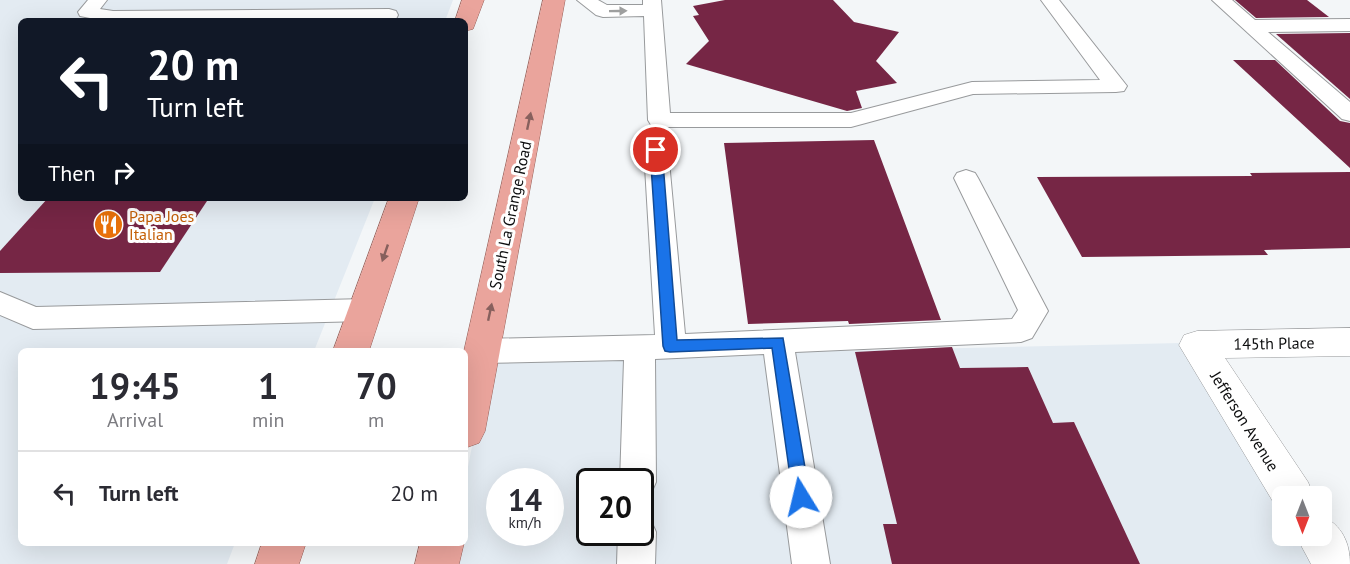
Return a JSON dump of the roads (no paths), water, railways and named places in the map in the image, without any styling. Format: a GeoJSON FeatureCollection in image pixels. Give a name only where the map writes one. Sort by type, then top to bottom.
{"type":"FeatureCollection","features":[{"type":"Feature","properties":{"kind":"highway"},"geometry":{"type":"LineString","coordinates":[[467,18],[473,0]]}},
{"type":"Feature","properties":{"kind":"highway","name":"South La Grange Road"},"geometry":{"type":"LineString","coordinates":[[468,416],[554,0]]}},
{"type":"Feature","properties":{"kind":"highway"},"geometry":{"type":"LineString","coordinates":[[352,348],[403,201]]}},
{"type":"Feature","properties":{"kind":"highway"},"geometry":{"type":"LineString","coordinates":[[277,564],[283,546]]}},
{"type":"Feature","properties":{"kind":"highway"},"geometry":{"type":"LineString","coordinates":[[437,564],[441,546]]}},
{"type":"Feature","properties":{"kind":"street","name":"145th Place"},"geometry":{"type":"LineString","coordinates":[[1197,345],[1350,342]]}},
{"type":"Feature","properties":{"kind":"street","name":"Jefferson Avenue"},"geometry":{"type":"LineString","coordinates":[[1197,345],[1287,486]]}},
{"type":"Feature","properties":{"kind":"street"},"geometry":{"type":"LineString","coordinates":[[1324,546],[1336,564]]}},
{"type":"Feature","properties":{"kind":"lane"},"geometry":{"type":"LineString","coordinates":[[98,0],[87,12],[113,17],[331,15],[391,12]]}},
{"type":"Feature","properties":{"kind":"lane"},"geometry":{"type":"LineString","coordinates":[[127,0],[130,5],[153,9],[318,10],[331,15]]}},
{"type":"Feature","properties":{"kind":"lane"},"geometry":{"type":"LineString","coordinates":[[586,0],[603,11],[652,5],[659,120],[851,120],[972,88],[1116,86],[1050,0]]}},
{"type":"Feature","properties":{"kind":"lane"},"geometry":{"type":"LineString","coordinates":[[1221,0],[1350,114]]}},
{"type":"Feature","properties":{"kind":"lane"},"geometry":{"type":"LineString","coordinates":[[1250,26],[1350,25]]}},
{"type":"Feature","properties":{"kind":"lane"},"geometry":{"type":"LineString","coordinates":[[640,468],[655,347],[656,150]]}},
{"type":"Feature","properties":{"kind":"lane"},"geometry":{"type":"LineString","coordinates":[[481,351],[655,347],[1021,330],[1033,311],[966,178]]}},
{"type":"Feature","properties":{"kind":"lane"},"geometry":{"type":"LineString","coordinates":[[0,303],[33,318],[365,310]]}},
{"type":"Feature","properties":{"kind":"lane"},"geometry":{"type":"LineString","coordinates":[[778,342],[812,564]]}},
{"type":"Feature","properties":{"kind":"lane"},"geometry":{"type":"LineString","coordinates":[[636,564],[637,546]]}},
{"type":"Feature","properties":{"kind":"place","name":"Papa Joes Italian"},"geometry":{"type":"Point","coordinates":[108,225]}}]}
